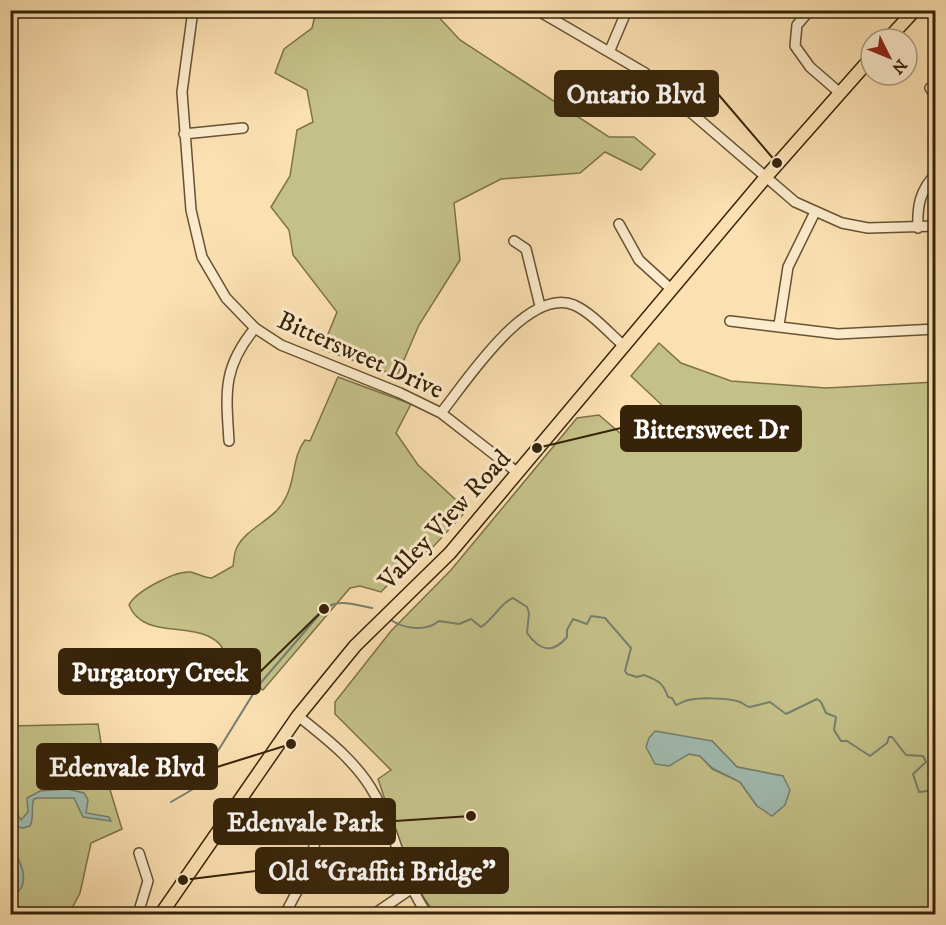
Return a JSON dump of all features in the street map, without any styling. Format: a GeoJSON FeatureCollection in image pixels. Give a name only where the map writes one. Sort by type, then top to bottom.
{"type":"FeatureCollection","features":[{"type":"Feature","properties":{"kind":"main road"},"geometry":{"type":"LineString","coordinates":[[899,27],[915,10]]}},
{"type":"Feature","properties":{"kind":"main road","name":"Valley View Road"},"geometry":{"type":"LineString","coordinates":[[161,915],[298,716],[356,646],[450,554],[765,178],[859,72]]}},
{"type":"Feature","properties":{"kind":"street","name":"Bittersweet Drive"},"geometry":{"type":"LineString","coordinates":[[193,10],[182,92],[191,210],[202,257],[226,298],[255,328],[296,351],[400,393],[441,413],[518,473]]}},
{"type":"Feature","properties":{"kind":"street"},"geometry":{"type":"LineString","coordinates":[[537,10],[610,50],[668,92],[795,202],[843,223],[868,228],[936,226]]}},
{"type":"Feature","properties":{"kind":"street"},"geometry":{"type":"LineString","coordinates":[[610,50],[627,10]]}},
{"type":"Feature","properties":{"kind":"street"},"geometry":{"type":"LineString","coordinates":[[810,10],[797,25],[795,46],[810,67],[840,93]]}},
{"type":"Feature","properties":{"kind":"street"},"geometry":{"type":"LineString","coordinates":[[184,134],[243,128]]}},
{"type":"Feature","properties":{"kind":"street"},"geometry":{"type":"LineString","coordinates":[[918,228],[918,204],[922,192],[936,174]]}},
{"type":"Feature","properties":{"kind":"street"},"geometry":{"type":"LineString","coordinates":[[779,325],[788,267],[814,212]]}},
{"type":"Feature","properties":{"kind":"street"},"geometry":{"type":"LineString","coordinates":[[619,224],[639,260],[672,290]]}},
{"type":"Feature","properties":{"kind":"street"},"geometry":{"type":"LineString","coordinates":[[514,241],[526,249],[540,306]]}},
{"type":"Feature","properties":{"kind":"street"},"geometry":{"type":"LineString","coordinates":[[441,413],[507,333],[540,306],[553,302],[574,305],[624,346]]}},
{"type":"Feature","properties":{"kind":"street"},"geometry":{"type":"LineString","coordinates":[[730,321],[779,325],[838,334],[936,329]]}},
{"type":"Feature","properties":{"kind":"street"},"geometry":{"type":"LineString","coordinates":[[229,441],[226,395],[229,370],[240,347],[255,328]]}},
{"type":"Feature","properties":{"kind":"street"},"geometry":{"type":"LineString","coordinates":[[298,716],[363,775],[383,813],[411,889],[427,915]]}},
{"type":"Feature","properties":{"kind":"street"},"geometry":{"type":"LineString","coordinates":[[285,915],[304,878],[315,843]]}},
{"type":"Feature","properties":{"kind":"street"},"geometry":{"type":"LineString","coordinates":[[138,915],[148,881],[139,854]]}},
{"type":"Feature","properties":{"kind":"street"},"geometry":{"type":"LineString","coordinates":[[374,915],[411,889]]}},
{"type":"Feature","properties":{"kind":"shaded area"},"geometry":{"type":"Polygon","coordinates":[[[316,11],[433,11],[460,40],[609,137],[634,137],[655,154],[641,170],[605,152],[580,173],[501,179],[454,203],[460,260],[419,325],[397,376],[322,349],[337,312],[293,255],[289,230],[271,207],[290,176],[297,130],[313,122],[307,90],[275,73],[284,49],[312,28],[316,11]]]}},
{"type":"Feature","properties":{"kind":"shaded area"},"geometry":{"type":"Polygon","coordinates":[[[659,343],[681,363],[731,381],[826,388],[935,382],[935,914],[437,914],[418,888],[402,851],[378,779],[391,770],[335,714],[335,702],[391,631],[451,570],[577,418],[599,415],[634,445],[666,409],[631,376],[659,343]],[[692,739],[689,754],[700,756],[712,769],[740,782],[757,806],[783,776],[737,767],[712,741],[692,739]]]}},
{"type":"Feature","properties":{"kind":"shaded area"},"geometry":{"type":"Polygon","coordinates":[[[338,377],[411,404],[396,433],[418,465],[467,510],[433,547],[409,563],[381,592],[360,586],[350,588],[263,690],[236,671],[221,646],[214,639],[198,633],[153,626],[143,622],[129,605],[139,594],[175,575],[190,572],[212,578],[233,566],[236,549],[242,540],[276,512],[286,497],[301,447],[305,440],[310,441],[338,377]]]}},
{"type":"Feature","properties":{"kind":"shaded area"},"geometry":{"type":"Polygon","coordinates":[[[98,724],[107,780],[122,829],[91,843],[80,893],[69,914],[11,914],[11,726],[98,724]]]}},
{"type":"Feature","properties":{"kind":"water"},"geometry":{"type":"Polygon","coordinates":[[[655,731],[712,741],[737,767],[783,776],[790,790],[785,805],[772,816],[757,806],[740,782],[712,768],[700,756],[689,754],[669,766],[655,764],[646,747],[655,731]]]}},
{"type":"Feature","properties":{"kind":"water"},"geometry":{"type":"Polygon","coordinates":[[[67,789],[84,793],[88,800],[86,813],[109,817],[111,821],[83,817],[74,798],[38,798],[33,802],[30,826],[23,828],[13,826],[11,804],[21,820],[28,812],[27,798],[40,791],[67,789]]]}},
{"type":"Feature","properties":{"kind":"water"},"geometry":{"type":"Polygon","coordinates":[[[11,851],[16,855],[22,868],[23,882],[17,892],[11,894],[11,851]]]}},
{"type":"Feature","properties":{"kind":"waterway"},"geometry":{"type":"LineString","coordinates":[[391,620],[402,626],[422,628],[439,621],[459,624],[471,619],[481,627],[513,598],[527,607],[529,613],[527,633],[536,643],[551,648],[567,637],[567,630],[573,619],[587,624],[591,616],[605,618],[631,648],[625,671],[627,674],[637,677],[644,675],[656,680],[676,705],[703,698],[732,700],[750,707],[770,702],[786,714],[817,699],[826,713],[836,717],[834,730],[841,741],[847,741],[870,756],[887,743],[889,737],[892,737],[906,755],[923,756],[926,762],[913,774],[919,792],[936,790]]}},
{"type":"Feature","properties":{"kind":"waterway"},"geometry":{"type":"LineString","coordinates":[[171,802],[195,788],[258,686],[324,609],[341,603],[372,608]]}},
{"type":"Feature","properties":{"kind":"place","name":"Ontario Blvd"},"geometry":{"type":"Point","coordinates":[777,163]}},
{"type":"Feature","properties":{"kind":"place","name":"Bittersweet Dr"},"geometry":{"type":"Point","coordinates":[537,448]}},
{"type":"Feature","properties":{"kind":"place","name":"Purgatory Creek"},"geometry":{"type":"Point","coordinates":[324,609]}},
{"type":"Feature","properties":{"kind":"place","name":"Edenvale Blvd"},"geometry":{"type":"Point","coordinates":[291,744]}},
{"type":"Feature","properties":{"kind":"place","name":"Edenvale Park"},"geometry":{"type":"Point","coordinates":[471,816]}},
{"type":"Feature","properties":{"kind":"place","name":"Old “Graffiti Bridge”"},"geometry":{"type":"Point","coordinates":[183,880]}}]}
